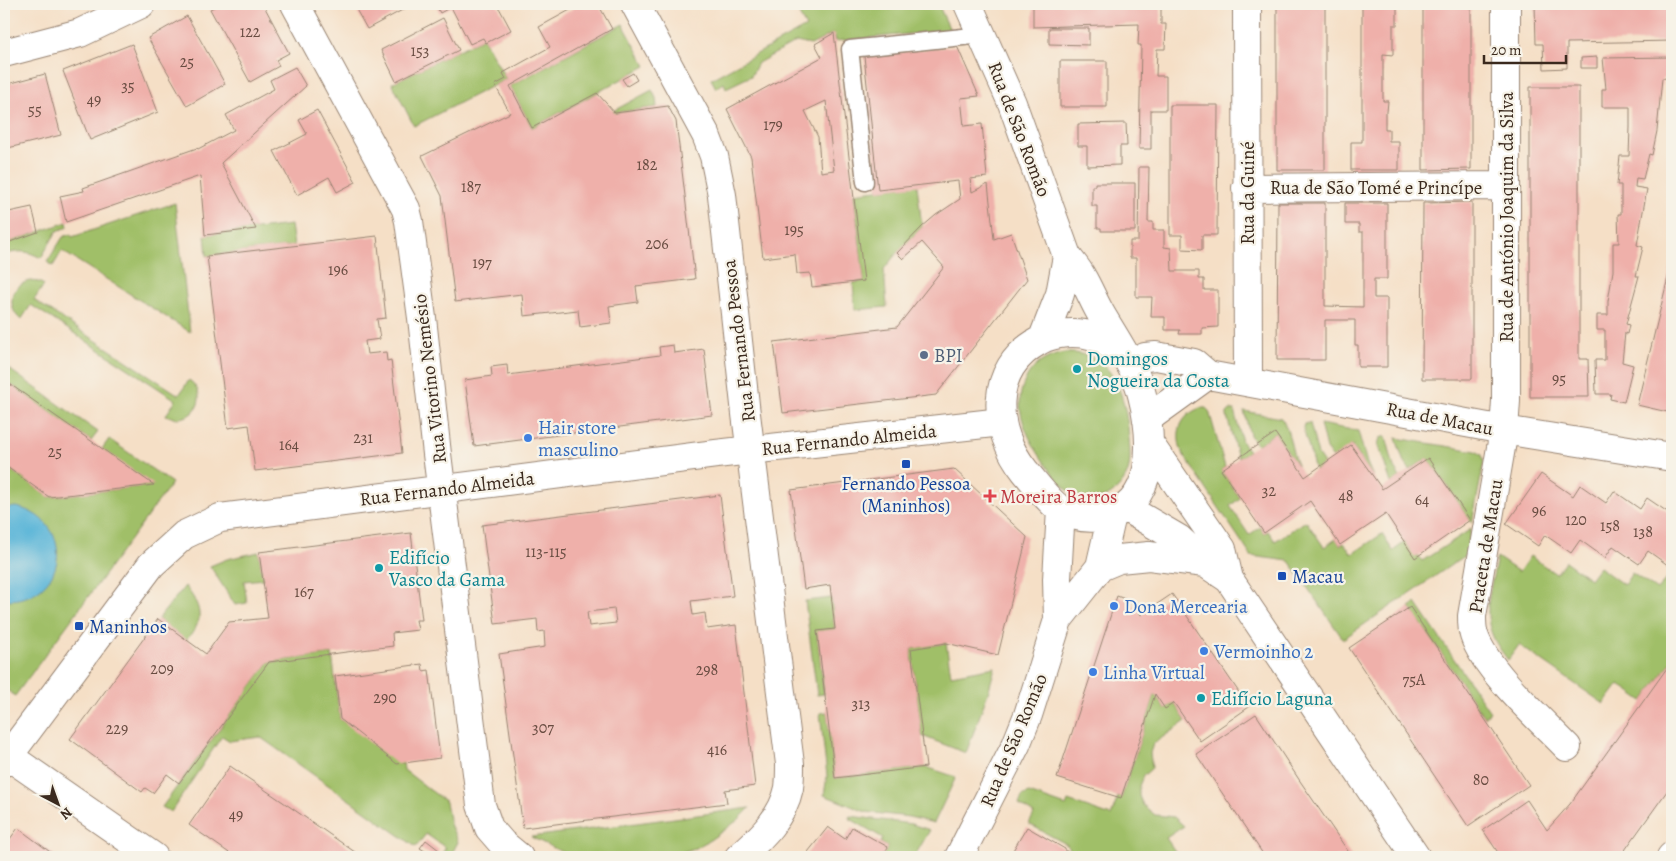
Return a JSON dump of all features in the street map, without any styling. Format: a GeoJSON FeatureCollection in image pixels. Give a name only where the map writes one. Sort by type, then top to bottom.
{"type":"FeatureCollection","features":[{"type":"Feature","properties":{"kind":"street"},"geometry":{"type":"LineString","coordinates":[[4,53],[80,33],[141,4]]}},
{"type":"Feature","properties":{"kind":"street","name":"Rua Vitorino Nemésio"},"geometry":{"type":"LineString","coordinates":[[295,4],[406,209],[421,308],[481,806],[489,828],[502,843],[519,857]]}},
{"type":"Feature","properties":{"kind":"street","name":"Rua Fernando Pessoa"},"geometry":{"type":"LineString","coordinates":[[635,4],[693,109],[714,156],[722,195],[790,764],[789,786],[777,816],[754,844],[739,857]]}},
{"type":"Feature","properties":{"kind":"street","name":"Rua de São Romão"},"geometry":{"type":"LineString","coordinates":[[968,4],[1012,103],[1067,256],[1082,276],[1089,293],[1137,377],[1148,431],[1148,467],[1142,488],[1119,512],[1100,567],[1058,620]]}},
{"type":"Feature","properties":{"kind":"street","name":"Rua da Guiné"},"geometry":{"type":"LineString","coordinates":[[1247,4],[1248,381]]}},
{"type":"Feature","properties":{"kind":"street","name":"Rua de António Joaquim da Silva"},"geometry":{"type":"LineString","coordinates":[[1504,430],[1506,401],[1506,4]]}},
{"type":"Feature","properties":{"kind":"street","name":"Rua de São Tomé e Princípe"},"geometry":{"type":"LineString","coordinates":[[1246,188],[1506,186]]}},
{"type":"Feature","properties":{"kind":"street"},"geometry":{"type":"LineString","coordinates":[[1042,338],[1060,294],[1067,256]]}},
{"type":"Feature","properties":{"kind":"street","name":"Rua de São Romão"},"geometry":{"type":"LineString","coordinates":[[1119,512],[1090,519],[1061,510],[1048,498],[1023,468],[1007,442],[1000,402],[1006,375],[1015,358],[1028,346],[1042,338],[1072,332],[1094,336],[1112,346],[1129,362]]}},
{"type":"Feature","properties":{"kind":"street","name":"Rua de Macau"},"geometry":{"type":"LineString","coordinates":[[1129,362],[1156,356],[1194,363],[1208,375],[1504,430],[1672,457]]}},
{"type":"Feature","properties":{"kind":"street"},"geometry":{"type":"LineString","coordinates":[[1208,375],[1148,431],[1222,549],[1229,579],[1416,857]]}},
{"type":"Feature","properties":{"kind":"street","name":"Rua Fernando Almeida"},"geometry":{"type":"LineString","coordinates":[[5,757],[140,579],[165,551],[202,525],[225,516],[751,450],[1002,422]]}},
{"type":"Feature","properties":{"kind":"street","name":"Praceta de Macau"},"geometry":{"type":"LineString","coordinates":[[1504,430],[1472,616],[1473,633],[1479,648],[1501,678],[1568,747]]}},
{"type":"Feature","properties":{"kind":"street","name":"Rua de São Romão"},"geometry":{"type":"LineString","coordinates":[[960,857],[1016,745],[1028,715],[1058,620],[1057,579],[1061,510]]}},
{"type":"Feature","properties":{"kind":"street"},"geometry":{"type":"LineString","coordinates":[[1119,512],[1158,526],[1179,540],[1204,563],[1229,579]]}},
{"type":"Feature","properties":{"kind":"street"},"geometry":{"type":"LineString","coordinates":[[1100,567],[1119,559],[1149,556],[1204,563]]}},
{"type":"Feature","properties":{"kind":"street"},"geometry":{"type":"LineString","coordinates":[[5,757],[154,857]]}},
{"type":"Feature","properties":{"kind":"lane"},"geometry":{"type":"LineString","coordinates":[[865,182],[850,49],[982,35]]}},
{"type":"Feature","properties":{"kind":"green space"},"geometry":{"type":"Polygon","coordinates":[[[793,4],[938,4],[950,30],[836,41],[834,33],[811,45],[796,42],[758,63],[751,76],[726,88],[724,83],[716,88],[711,79],[806,27],[793,4]]]}},
{"type":"Feature","properties":{"kind":"green space"},"geometry":{"type":"Polygon","coordinates":[[[623,24],[646,66],[532,128],[510,86],[623,24]]]}},
{"type":"Feature","properties":{"kind":"green space"},"geometry":{"type":"Polygon","coordinates":[[[483,38],[506,79],[414,126],[392,83],[483,38]]]}},
{"type":"Feature","properties":{"kind":"green space"},"geometry":{"type":"Polygon","coordinates":[[[652,90],[656,98],[657,107],[615,113],[613,111],[652,90]]]}},
{"type":"Feature","properties":{"kind":"green space"},"geometry":{"type":"Polygon","coordinates":[[[917,185],[922,227],[884,269],[887,307],[855,310],[853,283],[864,281],[854,193],[917,185]]]}},
{"type":"Feature","properties":{"kind":"green space"},"geometry":{"type":"Polygon","coordinates":[[[175,203],[190,332],[62,251],[53,266],[47,262],[63,237],[71,234],[72,237],[175,203]]]}},
{"type":"Feature","properties":{"kind":"green space"},"geometry":{"type":"Polygon","coordinates":[[[67,222],[68,227],[57,231],[41,258],[23,252],[5,254],[4,244],[67,222]]]}},
{"type":"Feature","properties":{"kind":"green space"},"geometry":{"type":"Polygon","coordinates":[[[291,225],[294,246],[207,256],[205,235],[291,225]]]}},
{"type":"Feature","properties":{"kind":"green space"},"geometry":{"type":"Polygon","coordinates":[[[30,281],[39,282],[44,285],[34,300],[179,395],[189,380],[196,387],[199,394],[199,402],[196,408],[191,414],[184,417],[175,418],[166,415],[176,400],[31,305],[21,320],[13,309],[12,297],[18,287],[30,281]]]}},
{"type":"Feature","properties":{"kind":"green space"},"geometry":{"type":"Polygon","coordinates":[[[1064,353],[1080,354],[1093,358],[1103,365],[1118,386],[1126,412],[1130,449],[1128,472],[1121,485],[1106,497],[1088,498],[1078,496],[1063,486],[1039,455],[1023,421],[1020,397],[1023,385],[1029,374],[1044,360],[1064,353]]]}},
{"type":"Feature","properties":{"kind":"green space"},"geometry":{"type":"Polygon","coordinates":[[[9,369],[98,432],[91,441],[4,380],[9,369]]]}},
{"type":"Feature","properties":{"kind":"green space"},"geometry":{"type":"Polygon","coordinates":[[[1200,408],[1206,408],[1209,411],[1225,467],[1221,470],[1240,498],[1230,506],[1249,535],[1260,527],[1264,533],[1268,531],[1275,541],[1306,521],[1324,547],[1336,539],[1340,545],[1344,543],[1352,554],[1382,534],[1393,551],[1405,542],[1415,557],[1419,556],[1422,561],[1471,529],[1466,555],[1343,639],[1289,561],[1251,556],[1183,454],[1179,440],[1180,427],[1187,416],[1200,408]]]}},
{"type":"Feature","properties":{"kind":"green space"},"geometry":{"type":"Polygon","coordinates":[[[1230,410],[1234,410],[1242,442],[1249,451],[1238,458],[1227,416],[1230,410]]]}},
{"type":"Feature","properties":{"kind":"green space"},"geometry":{"type":"Polygon","coordinates":[[[1244,411],[1281,418],[1286,428],[1297,465],[1275,433],[1257,445],[1250,435],[1244,411]]]}},
{"type":"Feature","properties":{"kind":"green space"},"geometry":{"type":"Polygon","coordinates":[[[1310,423],[1318,455],[1324,464],[1315,470],[1303,428],[1304,424],[1310,423]]]}},
{"type":"Feature","properties":{"kind":"green space"},"geometry":{"type":"Polygon","coordinates":[[[1320,424],[1358,431],[1367,463],[1374,479],[1352,445],[1333,458],[1326,449],[1320,424]]]}},
{"type":"Feature","properties":{"kind":"green space"},"geometry":{"type":"Polygon","coordinates":[[[1386,436],[1394,468],[1400,477],[1391,483],[1378,444],[1380,438],[1386,436]]]}},
{"type":"Feature","properties":{"kind":"green space"},"geometry":{"type":"Polygon","coordinates":[[[1396,438],[1476,451],[1482,455],[1484,462],[1472,523],[1428,458],[1410,470],[1403,460],[1396,438]]]}},
{"type":"Feature","properties":{"kind":"green space"},"geometry":{"type":"Polygon","coordinates":[[[109,439],[172,483],[15,696],[4,688],[4,465],[49,497],[153,485],[102,449],[109,439]]]}},
{"type":"Feature","properties":{"kind":"green space"},"geometry":{"type":"Polygon","coordinates":[[[259,552],[263,579],[244,581],[247,603],[235,605],[210,566],[227,559],[259,552]]]}},
{"type":"Feature","properties":{"kind":"green space"},"geometry":{"type":"Polygon","coordinates":[[[1530,556],[1556,574],[1565,561],[1590,579],[1599,567],[1624,585],[1632,573],[1657,590],[1666,579],[1672,583],[1672,661],[1643,701],[1619,684],[1604,704],[1519,645],[1508,660],[1493,637],[1489,625],[1489,596],[1497,557],[1519,572],[1530,556]]]}},
{"type":"Feature","properties":{"kind":"green space"},"geometry":{"type":"Polygon","coordinates":[[[185,586],[195,600],[199,613],[197,626],[186,640],[158,619],[185,586]]]}},
{"type":"Feature","properties":{"kind":"green space"},"geometry":{"type":"Polygon","coordinates":[[[831,598],[835,629],[817,631],[824,694],[817,695],[805,601],[831,598]]]}},
{"type":"Feature","properties":{"kind":"green space"},"geometry":{"type":"Polygon","coordinates":[[[1416,603],[1490,712],[1484,717],[1410,607],[1416,603]]]}},
{"type":"Feature","properties":{"kind":"green space"},"geometry":{"type":"Polygon","coordinates":[[[946,643],[951,675],[995,667],[988,693],[966,753],[922,736],[911,649],[946,643]]]}},
{"type":"Feature","properties":{"kind":"green space"},"geometry":{"type":"Polygon","coordinates":[[[332,654],[340,719],[403,763],[404,770],[446,802],[450,824],[458,842],[450,857],[439,857],[446,848],[426,834],[416,847],[260,737],[230,741],[222,736],[171,812],[162,807],[269,662],[332,654]]]}},
{"type":"Feature","properties":{"kind":"green space"},"geometry":{"type":"Polygon","coordinates":[[[1155,694],[1165,709],[1174,703],[1186,721],[1153,744],[1150,753],[1152,768],[1143,776],[1139,786],[1139,796],[1143,805],[1155,815],[1174,817],[1184,826],[1166,838],[1179,857],[1076,857],[1066,844],[1029,824],[1034,814],[1019,804],[1022,796],[1029,793],[1066,806],[1068,801],[1111,816],[1118,797],[1121,798],[1155,694]]]}},
{"type":"Feature","properties":{"kind":"green space"},"geometry":{"type":"Polygon","coordinates":[[[827,712],[835,778],[926,767],[956,777],[934,823],[909,817],[866,812],[824,795],[827,776],[820,713],[827,712]]]}},
{"type":"Feature","properties":{"kind":"green space"},"geometry":{"type":"Polygon","coordinates":[[[750,808],[738,820],[710,840],[695,848],[667,857],[579,857],[562,852],[531,837],[750,808]]]}},
{"type":"Feature","properties":{"kind":"green space"},"geometry":{"type":"Polygon","coordinates":[[[850,816],[911,824],[930,830],[914,857],[882,857],[888,847],[881,843],[883,838],[849,818],[850,816]]]}},
{"type":"Feature","properties":{"kind":"water"},"geometry":{"type":"Polygon","coordinates":[[[17,507],[37,516],[50,529],[56,544],[57,560],[52,576],[41,589],[25,597],[4,600],[4,508],[17,507]]]}},
{"type":"Feature","properties":{"kind":"building"},"geometry":{"type":"Polygon","coordinates":[[[220,4],[263,4],[289,53],[276,60],[279,66],[250,82],[210,9],[220,4]]]}},
{"type":"Feature","properties":{"kind":"building"},"geometry":{"type":"Polygon","coordinates":[[[353,4],[406,4],[408,7],[367,29],[353,4]]]}},
{"type":"Feature","properties":{"kind":"building"},"geometry":{"type":"Polygon","coordinates":[[[435,4],[497,4],[511,30],[486,43],[483,38],[470,44],[451,7],[440,13],[435,4]]]}},
{"type":"Feature","properties":{"kind":"building"},"geometry":{"type":"Polygon","coordinates":[[[581,4],[598,4],[612,29],[510,86],[532,128],[597,93],[615,113],[668,106],[676,121],[695,279],[636,286],[638,302],[609,306],[611,323],[580,327],[578,310],[524,316],[522,294],[455,302],[442,196],[422,156],[510,113],[495,85],[506,79],[503,73],[550,47],[539,27],[581,4]]]}},
{"type":"Feature","properties":{"kind":"building"},"geometry":{"type":"Polygon","coordinates":[[[1033,4],[1161,4],[1161,24],[1166,24],[1165,49],[1157,49],[1156,76],[1166,76],[1166,110],[1151,110],[1151,149],[1139,149],[1141,45],[1138,45],[1139,24],[1033,27],[1033,4]]]}},
{"type":"Feature","properties":{"kind":"building"},"geometry":{"type":"Polygon","coordinates":[[[1277,4],[1325,4],[1325,170],[1277,170],[1277,4]]]}},
{"type":"Feature","properties":{"kind":"building"},"geometry":{"type":"Polygon","coordinates":[[[1362,4],[1397,4],[1397,25],[1393,25],[1393,55],[1383,54],[1383,101],[1388,101],[1387,112],[1385,112],[1385,129],[1389,129],[1389,141],[1399,141],[1399,170],[1351,170],[1351,142],[1362,142],[1362,4]]]}},
{"type":"Feature","properties":{"kind":"building"},"geometry":{"type":"Polygon","coordinates":[[[1423,4],[1471,4],[1471,169],[1423,170],[1423,4]]]}},
{"type":"Feature","properties":{"kind":"building"},"geometry":{"type":"Polygon","coordinates":[[[1535,4],[1672,4],[1672,41],[1567,43],[1567,68],[1544,69],[1543,44],[1536,44],[1535,4]]]}},
{"type":"Feature","properties":{"kind":"building"},"geometry":{"type":"Polygon","coordinates":[[[187,16],[225,84],[187,106],[148,38],[187,16]]]}},
{"type":"Feature","properties":{"kind":"building"},"geometry":{"type":"Polygon","coordinates":[[[443,18],[459,50],[396,81],[381,50],[443,18]]]}},
{"type":"Feature","properties":{"kind":"building"},"geometry":{"type":"Polygon","coordinates":[[[1049,28],[1089,28],[1089,45],[1049,44],[1049,28]]]}},
{"type":"Feature","properties":{"kind":"building"},"geometry":{"type":"Polygon","coordinates":[[[834,33],[864,281],[812,287],[810,273],[797,274],[795,254],[763,258],[751,157],[727,109],[822,57],[815,44],[834,33]],[[826,101],[805,111],[818,137],[821,172],[834,170],[826,101]]]}},
{"type":"Feature","properties":{"kind":"building"},"geometry":{"type":"Polygon","coordinates":[[[132,44],[158,112],[90,140],[63,71],[132,44]]]}},
{"type":"Feature","properties":{"kind":"building"},"geometry":{"type":"Polygon","coordinates":[[[957,46],[979,96],[961,98],[964,126],[982,124],[987,177],[970,179],[972,192],[988,184],[994,239],[1011,233],[1027,279],[936,395],[783,413],[774,342],[897,327],[944,267],[922,242],[903,259],[897,253],[936,215],[960,199],[958,181],[878,190],[864,56],[957,46]]]}},
{"type":"Feature","properties":{"kind":"building"},"geometry":{"type":"Polygon","coordinates":[[[1597,57],[1597,68],[1581,68],[1581,58],[1597,57]]]}},
{"type":"Feature","properties":{"kind":"building"},"geometry":{"type":"Polygon","coordinates":[[[1672,57],[1672,79],[1662,78],[1657,131],[1652,155],[1649,154],[1643,179],[1636,178],[1635,187],[1647,189],[1637,245],[1643,247],[1636,276],[1639,276],[1626,324],[1629,325],[1627,334],[1625,333],[1622,362],[1633,365],[1624,402],[1610,399],[1611,394],[1596,394],[1595,360],[1605,360],[1605,330],[1597,330],[1597,315],[1608,315],[1608,301],[1613,271],[1613,243],[1619,243],[1618,214],[1621,214],[1621,185],[1617,185],[1620,156],[1629,156],[1630,127],[1630,107],[1602,107],[1602,89],[1606,89],[1603,58],[1672,57]]]}},
{"type":"Feature","properties":{"kind":"building"},"geometry":{"type":"Polygon","coordinates":[[[1060,61],[1107,61],[1107,107],[1060,107],[1060,61]]]}},
{"type":"Feature","properties":{"kind":"building"},"geometry":{"type":"Polygon","coordinates":[[[295,67],[306,86],[221,163],[256,229],[205,235],[200,176],[66,222],[60,196],[84,191],[83,188],[198,149],[234,130],[226,115],[274,89],[270,80],[295,67]]]}},
{"type":"Feature","properties":{"kind":"building"},"geometry":{"type":"Polygon","coordinates":[[[633,73],[637,80],[627,86],[622,79],[633,73]]]}},
{"type":"Feature","properties":{"kind":"building"},"geometry":{"type":"Polygon","coordinates":[[[45,74],[61,135],[4,149],[4,85],[45,74]]]}},
{"type":"Feature","properties":{"kind":"building"},"geometry":{"type":"Polygon","coordinates":[[[1530,87],[1579,87],[1579,359],[1588,359],[1589,397],[1530,397],[1530,87]]]}},
{"type":"Feature","properties":{"kind":"building"},"geometry":{"type":"Polygon","coordinates":[[[1170,105],[1218,105],[1217,235],[1202,235],[1202,250],[1182,249],[1182,235],[1170,235],[1170,105]]]}},
{"type":"Feature","properties":{"kind":"building"},"geometry":{"type":"Polygon","coordinates":[[[317,110],[356,182],[337,192],[329,177],[297,195],[274,151],[307,134],[299,120],[317,110]]]}},
{"type":"Feature","properties":{"kind":"building"},"geometry":{"type":"Polygon","coordinates":[[[1126,123],[1127,146],[1120,146],[1120,165],[1087,166],[1087,146],[1078,146],[1078,124],[1126,123]]]}},
{"type":"Feature","properties":{"kind":"building"},"geometry":{"type":"Polygon","coordinates":[[[1139,167],[1149,167],[1148,222],[1153,222],[1153,230],[1164,230],[1164,247],[1171,248],[1172,271],[1199,271],[1199,279],[1204,279],[1204,290],[1218,290],[1218,327],[1202,328],[1202,334],[1179,334],[1180,330],[1165,330],[1165,317],[1151,317],[1152,297],[1136,297],[1136,258],[1130,258],[1130,241],[1138,241],[1139,167]]]}},
{"type":"Feature","properties":{"kind":"building"},"geometry":{"type":"Polygon","coordinates":[[[1095,183],[1135,183],[1135,231],[1101,231],[1101,228],[1097,228],[1097,206],[1092,206],[1092,186],[1095,186],[1095,183]]]}},
{"type":"Feature","properties":{"kind":"building"},"geometry":{"type":"Polygon","coordinates":[[[1472,202],[1472,379],[1422,379],[1423,203],[1472,202]]]}},
{"type":"Feature","properties":{"kind":"building"},"geometry":{"type":"Polygon","coordinates":[[[1278,203],[1325,203],[1325,306],[1363,307],[1363,232],[1359,232],[1359,224],[1345,224],[1345,203],[1387,203],[1387,279],[1374,279],[1374,298],[1387,298],[1387,367],[1358,367],[1358,345],[1355,345],[1355,320],[1325,320],[1325,360],[1277,360],[1278,203]]]}},
{"type":"Feature","properties":{"kind":"building"},"geometry":{"type":"Polygon","coordinates":[[[32,207],[38,232],[4,244],[4,213],[32,207]]]}},
{"type":"Feature","properties":{"kind":"building"},"geometry":{"type":"Polygon","coordinates":[[[377,236],[386,318],[377,319],[380,339],[365,341],[367,354],[386,352],[387,361],[391,360],[402,453],[255,471],[249,425],[228,428],[207,256],[377,236]]]}},
{"type":"Feature","properties":{"kind":"building"},"geometry":{"type":"Polygon","coordinates":[[[1672,261],[1672,413],[1637,405],[1672,261]]]}},
{"type":"Feature","properties":{"kind":"building"},"geometry":{"type":"Polygon","coordinates":[[[673,345],[674,353],[704,349],[712,415],[474,446],[465,380],[492,376],[491,367],[507,365],[508,375],[660,355],[659,347],[673,345]]]}},
{"type":"Feature","properties":{"kind":"building"},"geometry":{"type":"Polygon","coordinates":[[[4,380],[154,485],[49,497],[4,465],[4,380]]]}},
{"type":"Feature","properties":{"kind":"building"},"geometry":{"type":"Polygon","coordinates":[[[1275,433],[1305,477],[1351,445],[1382,489],[1428,458],[1470,520],[1415,558],[1386,514],[1340,545],[1310,501],[1264,533],[1221,470],[1275,433]]]}},
{"type":"Feature","properties":{"kind":"building"},"geometry":{"type":"Polygon","coordinates":[[[954,469],[1027,537],[998,655],[946,643],[911,649],[926,767],[835,778],[817,631],[835,629],[830,585],[804,589],[791,490],[954,469]]]}},
{"type":"Feature","properties":{"kind":"building"},"geometry":{"type":"Polygon","coordinates":[[[1541,474],[1573,496],[1580,485],[1606,503],[1614,491],[1640,509],[1647,498],[1672,515],[1672,568],[1648,551],[1639,564],[1613,546],[1605,558],[1580,540],[1571,553],[1545,535],[1538,546],[1506,524],[1541,474]]]}},
{"type":"Feature","properties":{"kind":"building"},"geometry":{"type":"Polygon","coordinates":[[[720,495],[733,596],[691,601],[693,615],[705,613],[707,629],[736,625],[755,786],[725,790],[727,803],[523,828],[499,654],[545,647],[544,631],[538,632],[537,619],[495,624],[482,525],[720,495]],[[614,609],[587,612],[589,626],[616,623],[614,609]]]}},
{"type":"Feature","properties":{"kind":"building"},"geometry":{"type":"Polygon","coordinates":[[[411,533],[422,620],[416,620],[418,630],[392,633],[393,646],[269,662],[179,783],[167,774],[153,793],[145,788],[142,792],[70,739],[158,619],[206,654],[229,622],[268,618],[259,552],[411,533]]]}},
{"type":"Feature","properties":{"kind":"building","name":"Edifício Laguna"},"geometry":{"type":"Polygon","coordinates":[[[1172,594],[1249,707],[1200,741],[1174,703],[1165,709],[1155,694],[1121,798],[1057,778],[1117,596],[1130,601],[1141,615],[1172,594]]]}},
{"type":"Feature","properties":{"kind":"building"},"geometry":{"type":"Polygon","coordinates":[[[1410,607],[1529,785],[1468,826],[1349,648],[1410,607]]]}},
{"type":"Feature","properties":{"kind":"building"},"geometry":{"type":"Polygon","coordinates":[[[1672,661],[1672,784],[1620,857],[1501,857],[1483,830],[1527,800],[1547,830],[1570,804],[1672,661]]]}},
{"type":"Feature","properties":{"kind":"building"},"geometry":{"type":"Polygon","coordinates":[[[422,664],[423,671],[429,670],[440,758],[397,764],[340,719],[335,676],[422,664]]]}},
{"type":"Feature","properties":{"kind":"building"},"geometry":{"type":"Polygon","coordinates":[[[1256,714],[1352,857],[1265,857],[1196,754],[1256,714]]]}},
{"type":"Feature","properties":{"kind":"building"},"geometry":{"type":"Polygon","coordinates":[[[230,766],[362,857],[235,857],[189,825],[230,766]]]}},
{"type":"Feature","properties":{"kind":"building"},"geometry":{"type":"Polygon","coordinates":[[[828,827],[845,839],[852,827],[888,847],[882,857],[804,857],[828,827]]]}},
{"type":"Feature","properties":{"kind":"building"},"geometry":{"type":"Polygon","coordinates":[[[1027,827],[1065,849],[1077,857],[1009,857],[1027,827]]]}},
{"type":"Feature","properties":{"kind":"building"},"geometry":{"type":"Polygon","coordinates":[[[18,828],[57,857],[4,857],[4,847],[18,828]]]}},
{"type":"Feature","properties":{"kind":"building"},"geometry":{"type":"Polygon","coordinates":[[[426,840],[439,850],[434,857],[420,848],[426,840]]]}},
{"type":"Feature","properties":{"kind":"place","name":"BPI"},"geometry":{"type":"Point","coordinates":[924,355]}},
{"type":"Feature","properties":{"kind":"place","name":"Domingos Nogueira da Costa"},"geometry":{"type":"Point","coordinates":[1077,369]}},
{"type":"Feature","properties":{"kind":"place","name":"Hair store masculino"},"geometry":{"type":"Point","coordinates":[528,438]}},
{"type":"Feature","properties":{"kind":"place","name":"Fernando Pessoa (Maninhos)"},"geometry":{"type":"Point","coordinates":[906,464]}},
{"type":"Feature","properties":{"kind":"place","name":"Moreira Barros"},"geometry":{"type":"Point","coordinates":[990,496]}},
{"type":"Feature","properties":{"kind":"place","name":"Edifício Vasco da Gama"},"geometry":{"type":"Point","coordinates":[379,568]}},
{"type":"Feature","properties":{"kind":"place","name":"Macau"},"geometry":{"type":"Point","coordinates":[1282,576]}},
{"type":"Feature","properties":{"kind":"place","name":"Dona Mercearia"},"geometry":{"type":"Point","coordinates":[1114,606]}},
{"type":"Feature","properties":{"kind":"place","name":"Maninhos"},"geometry":{"type":"Point","coordinates":[79,626]}},
{"type":"Feature","properties":{"kind":"place","name":"Vermoinho 2"},"geometry":{"type":"Point","coordinates":[1204,651]}},
{"type":"Feature","properties":{"kind":"place","name":"Linha Virtual"},"geometry":{"type":"Point","coordinates":[1093,672]}},
{"type":"Feature","properties":{"kind":"place","name":"Edifício Laguna"},"geometry":{"type":"Point","coordinates":[1201,698]}}]}
